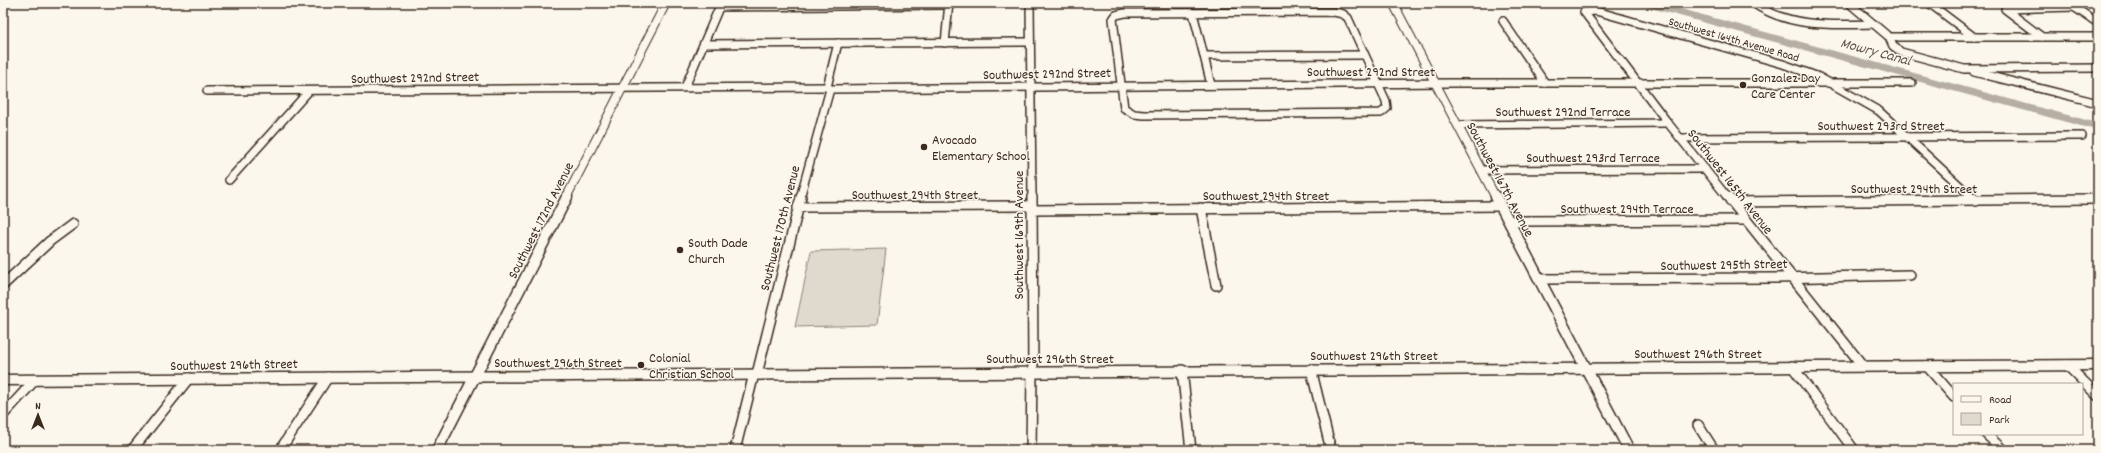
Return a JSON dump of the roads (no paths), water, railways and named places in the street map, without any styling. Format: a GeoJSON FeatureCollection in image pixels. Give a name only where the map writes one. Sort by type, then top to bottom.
{"type":"FeatureCollection","features":[{"type":"Feature","properties":{"kind":"street","name":"Southwest 172nd Avenue"},"geometry":{"type":"LineString","coordinates":[[437,450],[666,3]]}},
{"type":"Feature","properties":{"kind":"street","name":"Southwest 169th Avenue"},"geometry":{"type":"LineString","coordinates":[[1030,3],[1033,372],[1031,450]]}},
{"type":"Feature","properties":{"kind":"street","name":"Southwest 167th Avenue"},"geometry":{"type":"LineString","coordinates":[[1393,3],[1629,450]]}},
{"type":"Feature","properties":{"kind":"street"},"geometry":{"type":"LineString","coordinates":[[1753,3],[1771,14],[1803,22],[1874,24]]}},
{"type":"Feature","properties":{"kind":"street"},"geometry":{"type":"LineString","coordinates":[[1849,3],[1889,37],[1892,46],[1901,52],[2098,103]]}},
{"type":"Feature","properties":{"kind":"street"},"geometry":{"type":"LineString","coordinates":[[1929,3],[1974,37]]}},
{"type":"Feature","properties":{"kind":"street"},"geometry":{"type":"LineString","coordinates":[[2068,3],[2098,23]]}},
{"type":"Feature","properties":{"kind":"street"},"geometry":{"type":"LineString","coordinates":[[685,87],[721,5],[949,4],[945,42]]}},
{"type":"Feature","properties":{"kind":"street"},"geometry":{"type":"LineString","coordinates":[[2042,37],[2005,9],[2075,7]]}},
{"type":"Feature","properties":{"kind":"street","name":"Southwest 164th Avenue Road"},"geometry":{"type":"LineString","coordinates":[[1586,11],[1596,11],[1808,72],[1875,108],[1976,201]]}},
{"type":"Feature","properties":{"kind":"street","name":"Southwest 165th Avenue"},"geometry":{"type":"LineString","coordinates":[[1586,11],[1584,14],[1668,124],[1863,366]]}},
{"type":"Feature","properties":{"kind":"street"},"geometry":{"type":"LineString","coordinates":[[1337,12],[1348,18],[1378,84],[1387,108],[1380,113],[1144,115],[1134,114],[1124,108],[1113,19],[1114,16],[1125,13],[1193,13],[1337,12]]}},
{"type":"Feature","properties":{"kind":"street"},"geometry":{"type":"LineString","coordinates":[[1193,13],[1211,85]]}},
{"type":"Feature","properties":{"kind":"street"},"geometry":{"type":"LineString","coordinates":[[1503,21],[1544,83]]}},
{"type":"Feature","properties":{"kind":"street"},"geometry":{"type":"LineString","coordinates":[[1889,37],[2098,37]]}},
{"type":"Feature","properties":{"kind":"street"},"geometry":{"type":"LineString","coordinates":[[704,44],[1030,42]]}},
{"type":"Feature","properties":{"kind":"street","name":"Southwest 170th Avenue"},"geometry":{"type":"LineString","coordinates":[[735,450],[829,88],[838,43]]}},
{"type":"Feature","properties":{"kind":"street"},"geometry":{"type":"LineString","coordinates":[[1204,56],[1364,55]]}},
{"type":"Feature","properties":{"kind":"street"},"geometry":{"type":"LineString","coordinates":[[1964,69],[2098,68]]}},
{"type":"Feature","properties":{"kind":"street"},"geometry":{"type":"LineString","coordinates":[[1992,69],[1992,73],[1998,78]]}},
{"type":"Feature","properties":{"kind":"street","name":"Southwest 292nd Street"},"geometry":{"type":"LineString","coordinates":[[207,91],[308,92],[623,87],[829,88],[1544,83],[1912,83]]}},
{"type":"Feature","properties":{"kind":"street"},"geometry":{"type":"LineString","coordinates":[[229,180],[308,92]]}},
{"type":"Feature","properties":{"kind":"street","name":"Southwest 292nd Terrace"},"geometry":{"type":"LineString","coordinates":[[1458,125],[1668,124]]}},
{"type":"Feature","properties":{"kind":"street","name":"Southwest 293rd Street"},"geometry":{"type":"LineString","coordinates":[[1680,138],[2082,136]]}},
{"type":"Feature","properties":{"kind":"street","name":"Southwest 293rd Terrace"},"geometry":{"type":"LineString","coordinates":[[1482,170],[1704,169]]}},
{"type":"Feature","properties":{"kind":"street","name":"Southwest 294th Street"},"geometry":{"type":"LineString","coordinates":[[1731,202],[2098,199]]}},
{"type":"Feature","properties":{"kind":"street","name":"Southwest 294th Street"},"geometry":{"type":"LineString","coordinates":[[798,207],[1201,208],[1501,206]]}},
{"type":"Feature","properties":{"kind":"street"},"geometry":{"type":"LineString","coordinates":[[1201,208],[1216,285]]}},
{"type":"Feature","properties":{"kind":"street","name":"Southwest 294th Terrace"},"geometry":{"type":"LineString","coordinates":[[1509,222],[1745,220]]}},
{"type":"Feature","properties":{"kind":"street"},"geometry":{"type":"LineString","coordinates":[[3,285],[50,241],[73,224]]}},
{"type":"Feature","properties":{"kind":"street","name":"Southwest 295th Street"},"geometry":{"type":"LineString","coordinates":[[1539,279],[1910,275]]}},
{"type":"Feature","properties":{"kind":"street"},"geometry":{"type":"LineString","coordinates":[[2068,365],[2098,396]]}},
{"type":"Feature","properties":{"kind":"street","name":"Southwest 296th Street"},"geometry":{"type":"LineString","coordinates":[[3,380],[1585,367],[2098,365]]}},
{"type":"Feature","properties":{"kind":"street"},"geometry":{"type":"LineString","coordinates":[[1792,366],[1854,450]]}},
{"type":"Feature","properties":{"kind":"street"},"geometry":{"type":"LineString","coordinates":[[1927,366],[1953,396]]}},
{"type":"Feature","properties":{"kind":"street"},"geometry":{"type":"LineString","coordinates":[[1182,370],[1191,450]]}},
{"type":"Feature","properties":{"kind":"street"},"geometry":{"type":"LineString","coordinates":[[1311,370],[1331,450]]}},
{"type":"Feature","properties":{"kind":"street"},"geometry":{"type":"LineString","coordinates":[[280,450],[328,377]]}},
{"type":"Feature","properties":{"kind":"street"},"geometry":{"type":"LineString","coordinates":[[132,450],[189,378]]}},
{"type":"Feature","properties":{"kind":"street"},"geometry":{"type":"LineString","coordinates":[[3,415],[35,380]]}},
{"type":"Feature","properties":{"kind":"street"},"geometry":{"type":"LineString","coordinates":[[1698,425],[1714,450]]}},
{"type":"Feature","properties":{"kind":"street"},"geometry":{"type":"LineString","coordinates":[[1987,435],[2003,450]]}},
{"type":"Feature","properties":{"kind":"waterway","name":"Mowry Canal"},"geometry":{"type":"LineString","coordinates":[[1646,3],[2098,127]]}},
{"type":"Feature","properties":{"kind":"place","name":"Gonzalez Day Care Center"},"geometry":{"type":"Point","coordinates":[1743,85]}},
{"type":"Feature","properties":{"kind":"place","name":"Avocado Elementary School"},"geometry":{"type":"Point","coordinates":[924,147]}},
{"type":"Feature","properties":{"kind":"place","name":"South Dade Church"},"geometry":{"type":"Point","coordinates":[680,250]}},
{"type":"Feature","properties":{"kind":"place","name":"Colonial Christian School"},"geometry":{"type":"Point","coordinates":[641,365]}}]}
